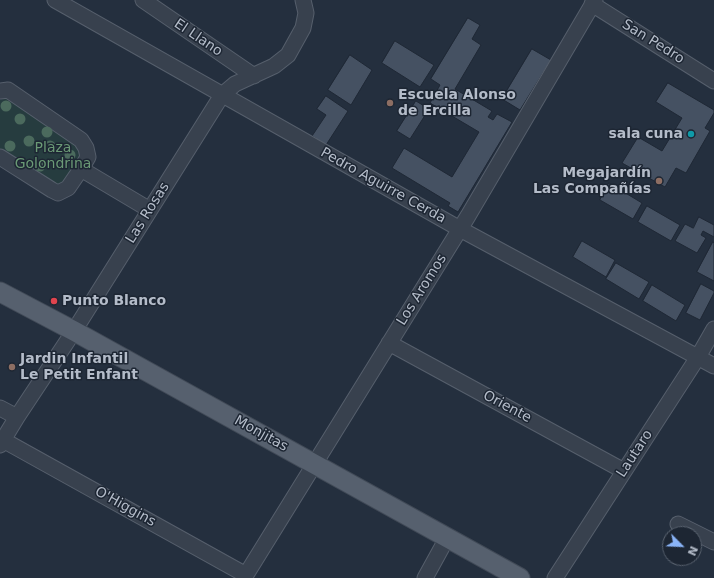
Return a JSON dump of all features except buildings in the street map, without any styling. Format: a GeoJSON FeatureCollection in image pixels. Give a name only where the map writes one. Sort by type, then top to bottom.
{"type":"FeatureCollection","features":[{"type":"Feature","properties":{"kind":"main road","name":"Monjitas"},"geometry":{"type":"LineString","coordinates":[[0,292],[74,331],[520,578]]}},
{"type":"Feature","properties":{"kind":"street","name":"Pedro Aguirre Cerda"},"geometry":{"type":"LineString","coordinates":[[55,0],[460,229],[714,366]]}},
{"type":"Feature","properties":{"kind":"street","name":"El Llano"},"geometry":{"type":"LineString","coordinates":[[142,0],[254,76]]}},
{"type":"Feature","properties":{"kind":"street","name":"Las Rosas"},"geometry":{"type":"LineString","coordinates":[[2,442],[74,331],[222,95],[235,84],[274,66],[288,55],[303,28],[306,13],[304,0]]}},
{"type":"Feature","properties":{"kind":"street","name":"San Pedro"},"geometry":{"type":"LineString","coordinates":[[593,2],[714,81]]}},
{"type":"Feature","properties":{"kind":"street","name":"Los Aromos"},"geometry":{"type":"LineString","coordinates":[[245,576],[460,229],[593,2]]}},
{"type":"Feature","properties":{"kind":"street"},"geometry":{"type":"LineString","coordinates":[[0,157],[52,190],[58,192],[68,188],[88,157],[86,148],[81,140],[3,89]]}},
{"type":"Feature","properties":{"kind":"street"},"geometry":{"type":"LineString","coordinates":[[81,169],[150,210]]}},
{"type":"Feature","properties":{"kind":"street","name":"Lautaro"},"geometry":{"type":"LineString","coordinates":[[555,578],[698,357],[714,329]]}},
{"type":"Feature","properties":{"kind":"street","name":"Oriente"},"geometry":{"type":"LineString","coordinates":[[389,343],[624,471]]}},
{"type":"Feature","properties":{"kind":"street"},"geometry":{"type":"LineString","coordinates":[[0,408],[17,417]]}},
{"type":"Feature","properties":{"kind":"street","name":"O'Higgins"},"geometry":{"type":"LineString","coordinates":[[2,442],[245,576]]}},
{"type":"Feature","properties":{"kind":"street"},"geometry":{"type":"LineString","coordinates":[[678,524],[714,542]]}},
{"type":"Feature","properties":{"kind":"street"},"geometry":{"type":"LineString","coordinates":[[426,578],[447,538]]}},
{"type":"Feature","properties":{"kind":"green space","name":"Plaza Golondrina"},"geometry":{"type":"Polygon","coordinates":[[[6,98],[74,141],[79,150],[81,159],[68,180],[60,184],[54,184],[0,150],[0,100],[6,98]]]}},
{"type":"Feature","properties":{"kind":"place","name":"Escuela Alonso de Ercilla"},"geometry":{"type":"Point","coordinates":[390,103]}},
{"type":"Feature","properties":{"kind":"place","name":"sala cuna"},"geometry":{"type":"Point","coordinates":[691,134]}},
{"type":"Feature","properties":{"kind":"place","name":"Megajardín Las Compañías"},"geometry":{"type":"Point","coordinates":[659,181]}},
{"type":"Feature","properties":{"kind":"place","name":"Punto Blanco"},"geometry":{"type":"Point","coordinates":[54,301]}},
{"type":"Feature","properties":{"kind":"place","name":"Jardin Infantil Le Petit Enfant"},"geometry":{"type":"Point","coordinates":[12,367]}}]}
